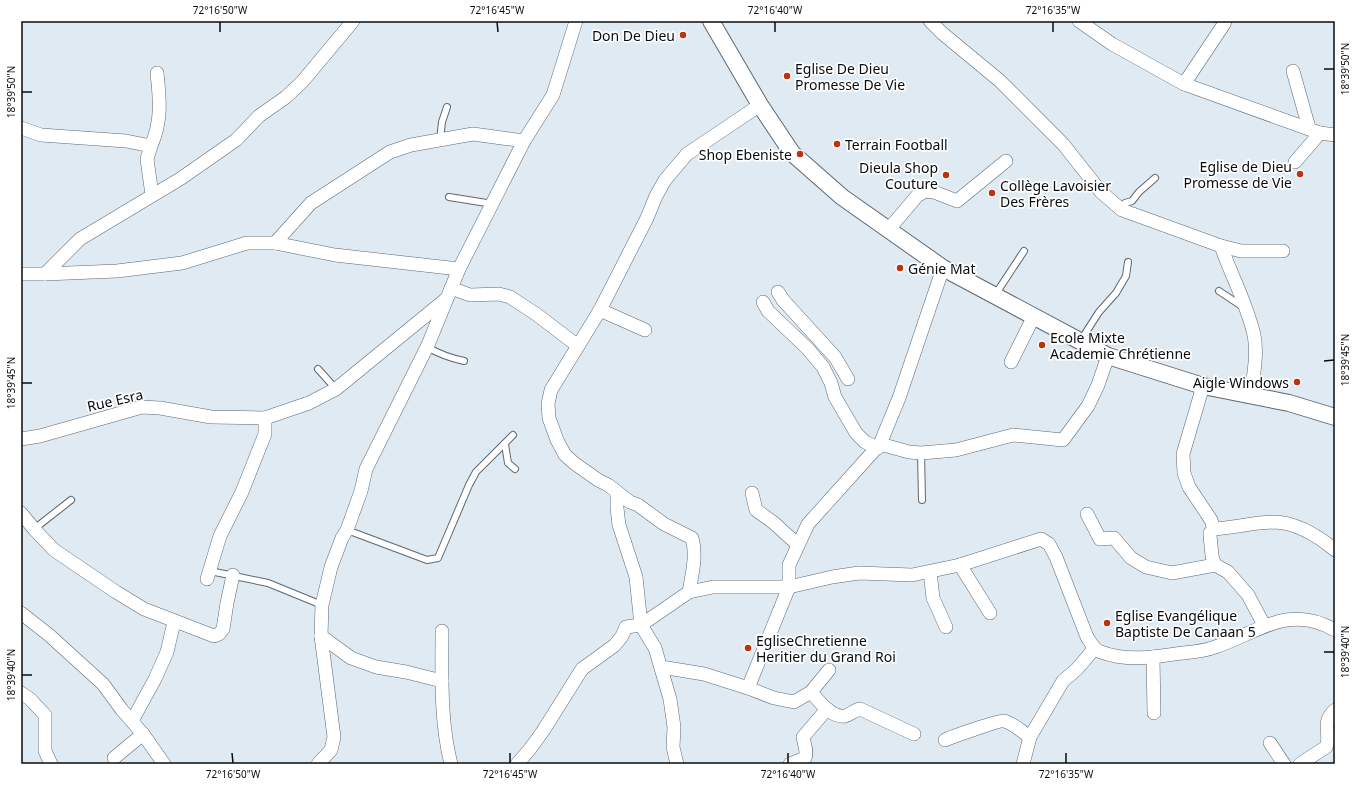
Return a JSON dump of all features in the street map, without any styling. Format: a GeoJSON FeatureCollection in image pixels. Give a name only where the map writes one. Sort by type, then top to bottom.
{"type":"FeatureCollection","features":[{"type":"Feature","properties":{"kind":"street"},"geometry":{"type":"LineString","coordinates":[[318,764],[332,750],[334,736],[321,636],[322,605],[331,567],[342,538],[347,530],[361,491],[366,469],[427,347],[459,269],[524,141],[553,95],[576,21]]}},
{"type":"Feature","properties":{"kind":"street"},"geometry":{"type":"LineString","coordinates":[[711,21],[760,105],[792,153],[842,197],[943,268],[1108,356],[1203,386],[1289,403],[1335,417]]}},
{"type":"Feature","properties":{"kind":"street"},"geometry":{"type":"LineString","coordinates":[[930,21],[983,66],[1021,102],[1063,144],[1102,192],[1122,210],[1221,246],[1241,251],[1282,251]]}},
{"type":"Feature","properties":{"kind":"street"},"geometry":{"type":"LineString","coordinates":[[1079,21],[1112,44],[1184,84],[1315,130],[1335,135]]}},
{"type":"Feature","properties":{"kind":"street"},"geometry":{"type":"LineString","coordinates":[[1184,84],[1225,21]]}},
{"type":"Feature","properties":{"kind":"street"},"geometry":{"type":"LineString","coordinates":[[45,274],[80,239],[180,179],[236,140],[259,116],[286,97],[307,76],[348,22]]}},
{"type":"Feature","properties":{"kind":"street"},"geometry":{"type":"LineString","coordinates":[[1293,71],[1315,130]]}},
{"type":"Feature","properties":{"kind":"street"},"geometry":{"type":"LineString","coordinates":[[152,195],[147,159],[159,122],[160,109],[157,73]]}},
{"type":"Feature","properties":{"kind":"street"},"geometry":{"type":"LineString","coordinates":[[689,592],[694,546],[692,538],[664,524],[638,505],[630,502],[617,493],[608,484],[598,480],[565,456],[549,418],[548,404],[551,390],[600,310],[665,180],[687,154],[760,105]]}},
{"type":"Feature","properties":{"kind":"street"},"geometry":{"type":"LineString","coordinates":[[21,128],[41,135],[126,141],[151,146]]}},
{"type":"Feature","properties":{"kind":"street"},"geometry":{"type":"LineString","coordinates":[[1295,162],[1315,130]]}},
{"type":"Feature","properties":{"kind":"street"},"geometry":{"type":"LineString","coordinates":[[275,243],[311,204],[390,152],[411,145],[473,134],[506,137],[524,141]]}},
{"type":"Feature","properties":{"kind":"street"},"geometry":{"type":"LineString","coordinates":[[889,229],[917,196],[925,191],[934,192],[957,201],[1006,161]]}},
{"type":"Feature","properties":{"kind":"street"},"geometry":{"type":"LineString","coordinates":[[21,274],[117,271],[182,263],[247,243],[275,243],[341,256],[459,269]]}},
{"type":"Feature","properties":{"kind":"street"},"geometry":{"type":"LineString","coordinates":[[1221,246],[1246,309],[1254,336],[1255,353],[1251,396]]}},
{"type":"Feature","properties":{"kind":"street"},"geometry":{"type":"LineString","coordinates":[[748,688],[789,587],[788,565],[808,524],[879,446],[899,398],[943,268]]}},
{"type":"Feature","properties":{"kind":"street"},"geometry":{"type":"LineString","coordinates":[[778,292],[782,300],[835,356],[848,379]]}},
{"type":"Feature","properties":{"kind":"street"},"geometry":{"type":"LineString","coordinates":[[209,575],[220,536],[242,492],[265,434],[266,418],[309,403],[336,389],[449,293],[470,295],[499,294],[510,297],[536,314],[578,346]]}},
{"type":"Feature","properties":{"kind":"street"},"geometry":{"type":"LineString","coordinates":[[763,302],[768,311],[808,349],[823,367],[831,383],[835,398],[856,433],[865,442],[909,452],[921,453],[956,450],[1013,436],[1063,440],[1088,406],[1098,385],[1108,356]]}},
{"type":"Feature","properties":{"kind":"street"},"geometry":{"type":"LineString","coordinates":[[600,310],[645,330]]}},
{"type":"Feature","properties":{"kind":"street"},"geometry":{"type":"LineString","coordinates":[[1011,362],[1034,316]]}},
{"type":"Feature","properties":{"kind":"street"},"geometry":{"type":"LineString","coordinates":[[1203,386],[1183,454],[1184,473],[1189,487],[1211,520],[1214,529]]}},
{"type":"Feature","properties":{"kind":"street","name":"Rue Esra"},"geometry":{"type":"LineString","coordinates":[[21,439],[40,436],[142,408],[160,408],[211,417],[266,418]]}},
{"type":"Feature","properties":{"kind":"street"},"geometry":{"type":"LineString","coordinates":[[752,492],[756,510],[774,523],[798,545]]}},
{"type":"Feature","properties":{"kind":"street"},"geometry":{"type":"LineString","coordinates":[[617,493],[618,519],[636,577],[641,625],[655,648],[670,699],[677,764]]}},
{"type":"Feature","properties":{"kind":"street"},"geometry":{"type":"LineString","coordinates":[[21,513],[54,550],[116,592],[144,609],[174,622],[214,636],[219,634],[223,629],[233,575]]}},
{"type":"Feature","properties":{"kind":"street"},"geometry":{"type":"LineString","coordinates":[[1087,514],[1100,538],[1114,538],[1131,558],[1146,567],[1172,573],[1215,565],[1228,572],[1248,595],[1264,625]]}},
{"type":"Feature","properties":{"kind":"street"},"geometry":{"type":"LineString","coordinates":[[1215,565],[1212,556],[1210,535],[1214,529],[1276,522],[1298,527],[1309,532],[1335,550]]}},
{"type":"Feature","properties":{"kind":"street"},"geometry":{"type":"LineString","coordinates":[[517,764],[543,731],[582,669],[615,644],[622,636],[626,627],[641,625],[689,592],[713,587],[789,587],[832,577],[859,573],[912,574],[930,572],[960,565],[1041,539],[1049,544],[1056,557],[1061,573],[1070,590],[1077,615],[1087,637],[1094,649],[1101,652],[1117,656],[1141,658],[1213,648],[1264,625],[1290,619],[1312,621],[1326,625],[1335,630]]}},
{"type":"Feature","properties":{"kind":"street"},"geometry":{"type":"LineString","coordinates":[[960,565],[990,613]]}},
{"type":"Feature","properties":{"kind":"street"},"geometry":{"type":"LineString","coordinates":[[930,572],[933,598],[946,627]]}},
{"type":"Feature","properties":{"kind":"street"},"geometry":{"type":"LineString","coordinates":[[21,614],[49,635],[103,684],[122,710],[143,734],[164,764]]}},
{"type":"Feature","properties":{"kind":"street"},"geometry":{"type":"LineString","coordinates":[[132,721],[155,679],[166,652],[174,622]]}},
{"type":"Feature","properties":{"kind":"street"},"geometry":{"type":"LineString","coordinates":[[442,631],[442,681],[445,735],[451,764]]}},
{"type":"Feature","properties":{"kind":"street"},"geometry":{"type":"LineString","coordinates":[[321,636],[352,658],[376,667],[406,672],[442,681]]}},
{"type":"Feature","properties":{"kind":"street"},"geometry":{"type":"LineString","coordinates":[[1024,764],[1030,737],[1063,681],[1077,669],[1094,649]]}},
{"type":"Feature","properties":{"kind":"street"},"geometry":{"type":"LineString","coordinates":[[1153,657],[1154,713]]}},
{"type":"Feature","properties":{"kind":"street"},"geometry":{"type":"LineString","coordinates":[[661,668],[704,674],[774,698],[794,702],[811,692],[829,670]]}},
{"type":"Feature","properties":{"kind":"street"},"geometry":{"type":"LineString","coordinates":[[811,692],[825,708],[836,715],[842,716],[860,709],[914,734]]}},
{"type":"Feature","properties":{"kind":"street"},"geometry":{"type":"LineString","coordinates":[[21,693],[30,699],[45,714],[45,751],[51,764]]}},
{"type":"Feature","properties":{"kind":"street"},"geometry":{"type":"LineString","coordinates":[[790,764],[805,758],[806,750],[803,737],[828,710]]}},
{"type":"Feature","properties":{"kind":"street"},"geometry":{"type":"LineString","coordinates":[[1300,764],[1326,747],[1328,743],[1326,725],[1332,712],[1335,710]]}},
{"type":"Feature","properties":{"kind":"street"},"geometry":{"type":"LineString","coordinates":[[945,740],[998,721],[1011,724],[1030,737]]}},
{"type":"Feature","properties":{"kind":"street"},"geometry":{"type":"LineString","coordinates":[[114,758],[143,734]]}},
{"type":"Feature","properties":{"kind":"street"},"geometry":{"type":"LineString","coordinates":[[1270,743],[1284,764]]}},
{"type":"Feature","properties":{"kind":"lane"},"geometry":{"type":"LineString","coordinates":[[440,140],[442,122],[447,107]]}},
{"type":"Feature","properties":{"kind":"lane"},"geometry":{"type":"LineString","coordinates":[[1122,210],[1125,203],[1132,201],[1139,192],[1155,178]]}},
{"type":"Feature","properties":{"kind":"lane"},"geometry":{"type":"LineString","coordinates":[[449,197],[493,204]]}},
{"type":"Feature","properties":{"kind":"lane"},"geometry":{"type":"LineString","coordinates":[[994,295],[1024,252]]}},
{"type":"Feature","properties":{"kind":"lane"},"geometry":{"type":"LineString","coordinates":[[1080,341],[1099,312],[1116,293],[1126,276],[1128,262]]}},
{"type":"Feature","properties":{"kind":"lane"},"geometry":{"type":"LineString","coordinates":[[1219,292],[1246,309]]}},
{"type":"Feature","properties":{"kind":"lane"},"geometry":{"type":"LineString","coordinates":[[427,347],[448,358],[464,360]]}},
{"type":"Feature","properties":{"kind":"lane"},"geometry":{"type":"LineString","coordinates":[[318,369],[336,389]]}},
{"type":"Feature","properties":{"kind":"lane"},"geometry":{"type":"LineString","coordinates":[[347,530],[427,560],[438,558],[476,472],[513,435]]}},
{"type":"Feature","properties":{"kind":"lane"},"geometry":{"type":"LineString","coordinates":[[505,444],[508,463],[515,468]]}},
{"type":"Feature","properties":{"kind":"lane"},"geometry":{"type":"LineString","coordinates":[[921,453],[922,500]]}},
{"type":"Feature","properties":{"kind":"lane"},"geometry":{"type":"LineString","coordinates":[[34,529],[71,500]]}},
{"type":"Feature","properties":{"kind":"lane"},"geometry":{"type":"LineString","coordinates":[[209,575],[233,575],[268,583],[322,605]]}},
{"type":"Feature","properties":{"kind":"place","name":"Don De Dieu"},"geometry":{"type":"Point","coordinates":[683,35]}},
{"type":"Feature","properties":{"kind":"place","name":"Eglise De Dieu Promesse De Vie"},"geometry":{"type":"Point","coordinates":[787,76]}},
{"type":"Feature","properties":{"kind":"place","name":"Terrain Football"},"geometry":{"type":"Point","coordinates":[837,144]}},
{"type":"Feature","properties":{"kind":"place","name":"Shop Ebeniste"},"geometry":{"type":"Point","coordinates":[800,154]}},
{"type":"Feature","properties":{"kind":"place","name":"Eglise de Dieu Promesse de Vie"},"geometry":{"type":"Point","coordinates":[1300,174]}},
{"type":"Feature","properties":{"kind":"place","name":"Dieula Shop Couture"},"geometry":{"type":"Point","coordinates":[946,175]}},
{"type":"Feature","properties":{"kind":"place","name":"Collège Lavoisier Des Frères"},"geometry":{"type":"Point","coordinates":[992,193]}},
{"type":"Feature","properties":{"kind":"place","name":"Génie Mat"},"geometry":{"type":"Point","coordinates":[900,268]}},
{"type":"Feature","properties":{"kind":"place","name":"Ecole Mixte Academie Chrétienne"},"geometry":{"type":"Point","coordinates":[1042,345]}},
{"type":"Feature","properties":{"kind":"place","name":"Aigle Windows"},"geometry":{"type":"Point","coordinates":[1297,382]}},
{"type":"Feature","properties":{"kind":"place","name":"Eglise Evangélique Baptiste De Canaan 5"},"geometry":{"type":"Point","coordinates":[1107,623]}},
{"type":"Feature","properties":{"kind":"place","name":"EgliseChretienne Heritier du Grand Roi"},"geometry":{"type":"Point","coordinates":[748,648]}}]}
